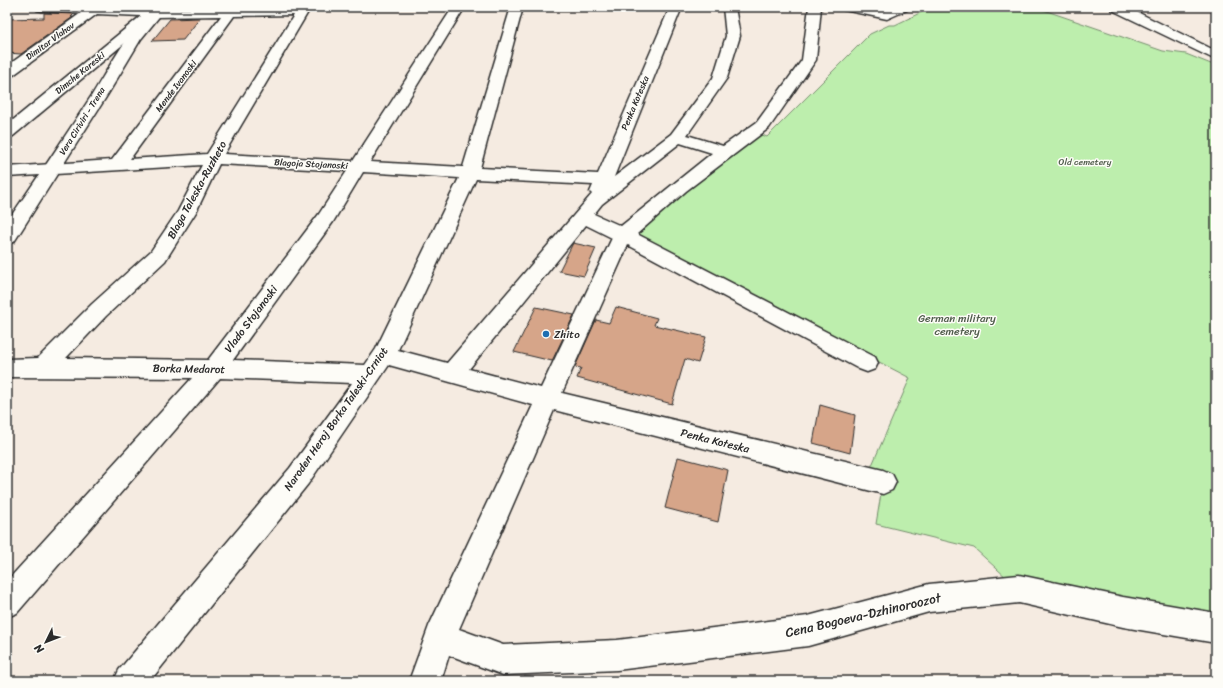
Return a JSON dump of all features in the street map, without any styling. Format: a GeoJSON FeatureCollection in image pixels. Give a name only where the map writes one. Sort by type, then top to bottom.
{"type":"FeatureCollection","features":[{"type":"Feature","properties":{"kind":"street"},"geometry":{"type":"LineString","coordinates":[[42,7],[94,10],[304,9]]}},
{"type":"Feature","properties":{"kind":"street","name":"Vlado Stojanoski"},"geometry":{"type":"LineString","coordinates":[[7,603],[214,369],[326,218],[459,7]]}},
{"type":"Feature","properties":{"kind":"street","name":"Naroden Heroj Borka Taleski-Crniot"},"geometry":{"type":"LineString","coordinates":[[130,681],[299,476],[384,355],[470,172],[517,7]]}},
{"type":"Feature","properties":{"kind":"street","name":"Penka Koteska"},"geometry":{"type":"LineString","coordinates":[[452,373],[583,216],[609,182],[676,7]]}},
{"type":"Feature","properties":{"kind":"street","name":"Penka Koteska"},"geometry":{"type":"LineString","coordinates":[[609,182],[678,137],[720,78],[733,36],[729,7]]}},
{"type":"Feature","properties":{"kind":"street"},"geometry":{"type":"LineString","coordinates":[[425,681],[440,637],[547,399],[624,235],[680,187],[763,125],[809,60],[815,7]]}},
{"type":"Feature","properties":{"kind":"street"},"geometry":{"type":"LineString","coordinates":[[849,7],[887,15],[902,7]]}},
{"type":"Feature","properties":{"kind":"street"},"geometry":{"type":"LineString","coordinates":[[1117,7],[1216,56]]}},
{"type":"Feature","properties":{"kind":"street","name":"Blaga Taleska-Ruzheto"},"geometry":{"type":"LineString","coordinates":[[44,367],[99,310],[158,256],[187,212],[213,159],[304,9]]}},
{"type":"Feature","properties":{"kind":"street","name":"Dimitar Vlahov"},"geometry":{"type":"LineString","coordinates":[[7,73],[94,10]]}},
{"type":"Feature","properties":{"kind":"street","name":"Dimche Kareski"},"geometry":{"type":"LineString","coordinates":[[7,133],[157,10]]}},
{"type":"Feature","properties":{"kind":"street","name":"Vera Ciriviri - Trena"},"geometry":{"type":"LineString","coordinates":[[7,237],[134,39],[157,10]]}},
{"type":"Feature","properties":{"kind":"street","name":"Mende Ivanoski"},"geometry":{"type":"LineString","coordinates":[[117,165],[232,10]]}},
{"type":"Feature","properties":{"kind":"street"},"geometry":{"type":"LineString","coordinates":[[678,137],[725,152]]}},
{"type":"Feature","properties":{"kind":"street","name":"Blagoja Stojanoski"},"geometry":{"type":"LineString","coordinates":[[7,172],[213,159],[470,172],[609,182]]}},
{"type":"Feature","properties":{"kind":"street"},"geometry":{"type":"LineString","coordinates":[[583,216],[624,235],[867,363]]}},
{"type":"Feature","properties":{"kind":"street","name":"Penka Koteska"},"geometry":{"type":"LineString","coordinates":[[384,355],[547,399],[883,482]]}},
{"type":"Feature","properties":{"kind":"street","name":"Borka Medarot"},"geometry":{"type":"LineString","coordinates":[[7,368],[214,369],[370,374]]}},
{"type":"Feature","properties":{"kind":"street","name":"Cena Bogoeva-Dzhinoroozot"},"geometry":{"type":"LineString","coordinates":[[440,637],[503,660],[617,655],[808,631],[929,598],[1019,589],[1123,612],[1216,628]]}},
{"type":"Feature","properties":{"kind":"green space","name":"Old cemetery"},"geometry":{"type":"Polygon","coordinates":[[[1035,7],[1163,51],[1186,54],[1216,66],[1216,628],[1019,589],[974,548],[876,524],[883,482],[869,472],[910,378],[632,234],[730,152],[760,134],[767,137],[870,34],[889,25],[895,25],[930,8],[1035,7]]]}},
{"type":"Feature","properties":{"kind":"building"},"geometry":{"type":"Polygon","coordinates":[[[44,13],[74,14],[71,17],[73,17],[21,54],[7,53],[7,19],[44,18],[44,13]]]}},
{"type":"Feature","properties":{"kind":"building"},"geometry":{"type":"Polygon","coordinates":[[[200,18],[183,40],[152,41],[170,19],[200,18]]]}},
{"type":"Feature","properties":{"kind":"building"},"geometry":{"type":"Polygon","coordinates":[[[573,243],[596,248],[584,276],[559,271],[573,243]]]}},
{"type":"Feature","properties":{"kind":"building","name":"Zhito"},"geometry":{"type":"Polygon","coordinates":[[[536,307],[574,315],[552,361],[514,352],[536,307]]]}},
{"type":"Feature","properties":{"kind":"building"},"geometry":{"type":"Polygon","coordinates":[[[616,307],[657,318],[654,325],[706,337],[698,363],[685,359],[672,404],[577,378],[581,368],[575,367],[596,320],[609,323],[616,307]]]}},
{"type":"Feature","properties":{"kind":"building"},"geometry":{"type":"Polygon","coordinates":[[[820,405],[855,415],[850,453],[813,443],[820,405]]]}},
{"type":"Feature","properties":{"kind":"building"},"geometry":{"type":"Polygon","coordinates":[[[678,457],[728,470],[718,522],[665,508],[678,457]]]}},
{"type":"Feature","properties":{"kind":"place","name":"Zhito"},"geometry":{"type":"Point","coordinates":[546,334]}},
{"type":"Feature","properties":{"kind":"park label","name":"German military cemetery"},"geometry":{"type":"Point","coordinates":[957,324]}}]}
